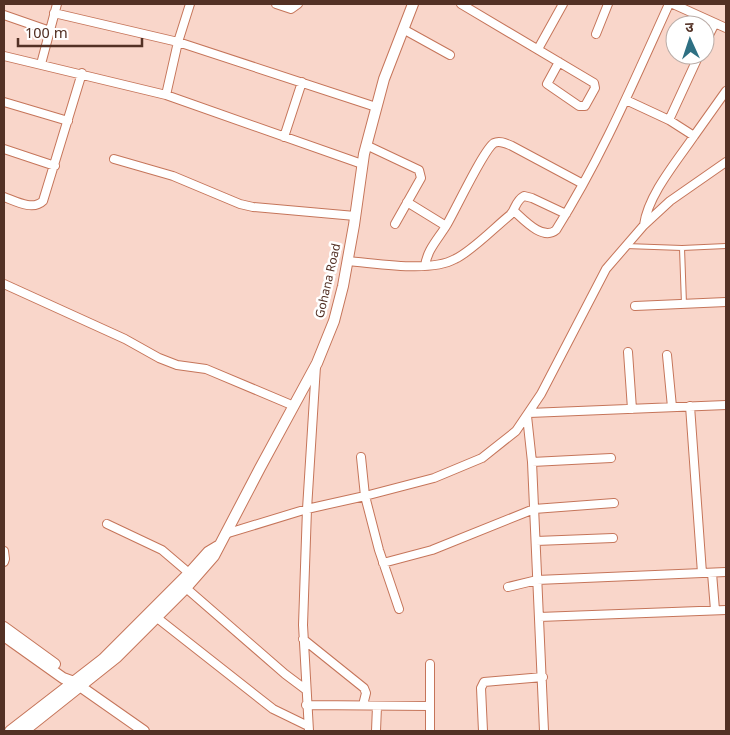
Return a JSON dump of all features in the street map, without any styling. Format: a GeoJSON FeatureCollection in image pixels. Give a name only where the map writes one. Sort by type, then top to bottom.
{"type":"FeatureCollection","features":[{"type":"Feature","properties":{"kind":"main road","name":"Gohana Road"},"geometry":{"type":"LineString","coordinates":[[75,683],[117,657],[186,588],[214,556],[316,366],[334,321],[347,261],[362,164],[376,107],[384,79],[413,4]]}},
{"type":"Feature","properties":{"kind":"main road"},"geometry":{"type":"LineString","coordinates":[[24,731],[103,658],[208,552],[218,546]]}},
{"type":"Feature","properties":{"kind":"main road"},"geometry":{"type":"LineString","coordinates":[[4,626],[67,674],[75,683]]}},
{"type":"Feature","properties":{"kind":"main road"},"geometry":{"type":"LineString","coordinates":[[4,636],[63,678],[75,683],[144,731]]}},
{"type":"Feature","properties":{"kind":"main road"},"geometry":{"type":"LineString","coordinates":[[8,728],[75,683]]}},
{"type":"Feature","properties":{"kind":"street"},"geometry":{"type":"LineString","coordinates":[[41,64],[57,4]]}},
{"type":"Feature","properties":{"kind":"street"},"geometry":{"type":"LineString","coordinates":[[166,95],[178,42],[190,4]]}},
{"type":"Feature","properties":{"kind":"street"},"geometry":{"type":"LineString","coordinates":[[276,4],[289,10],[298,4]]}},
{"type":"Feature","properties":{"kind":"street"},"geometry":{"type":"LineString","coordinates":[[461,4],[538,49],[594,83],[595,88],[585,106],[579,106],[549,87],[548,82],[559,62]]}},
{"type":"Feature","properties":{"kind":"street"},"geometry":{"type":"LineString","coordinates":[[538,49],[563,4]]}},
{"type":"Feature","properties":{"kind":"street"},"geometry":{"type":"LineString","coordinates":[[596,34],[608,4]]}},
{"type":"Feature","properties":{"kind":"street"},"geometry":{"type":"LineString","coordinates":[[514,211],[547,235],[552,234],[556,230],[583,184],[626,100],[669,4]]}},
{"type":"Feature","properties":{"kind":"street"},"geometry":{"type":"LineString","coordinates":[[673,4],[697,15]]}},
{"type":"Feature","properties":{"kind":"street"},"geometry":{"type":"LineString","coordinates":[[54,13],[178,42],[376,107]]}},
{"type":"Feature","properties":{"kind":"street"},"geometry":{"type":"LineString","coordinates":[[4,15],[50,31]]}},
{"type":"Feature","properties":{"kind":"street"},"geometry":{"type":"LineString","coordinates":[[715,23],[726,28]]}},
{"type":"Feature","properties":{"kind":"street"},"geometry":{"type":"LineString","coordinates":[[403,29],[450,55]]}},
{"type":"Feature","properties":{"kind":"street"},"geometry":{"type":"LineString","coordinates":[[4,56],[82,73],[166,95],[362,164]]}},
{"type":"Feature","properties":{"kind":"street"},"geometry":{"type":"LineString","coordinates":[[669,120],[695,65]]}},
{"type":"Feature","properties":{"kind":"street"},"geometry":{"type":"LineString","coordinates":[[4,197],[30,206],[41,204],[55,166],[82,73]]}},
{"type":"Feature","properties":{"kind":"street"},"geometry":{"type":"LineString","coordinates":[[284,137],[302,82]]}},
{"type":"Feature","properties":{"kind":"street"},"geometry":{"type":"LineString","coordinates":[[644,225],[646,214],[658,191],[726,91]]}},
{"type":"Feature","properties":{"kind":"street"},"geometry":{"type":"LineString","coordinates":[[626,100],[669,120],[694,136]]}},
{"type":"Feature","properties":{"kind":"street"},"geometry":{"type":"LineString","coordinates":[[4,102],[68,121]]}},
{"type":"Feature","properties":{"kind":"street"},"geometry":{"type":"LineString","coordinates":[[425,266],[426,256],[446,226],[492,144],[503,142],[583,184]]}},
{"type":"Feature","properties":{"kind":"street"},"geometry":{"type":"LineString","coordinates":[[366,145],[419,170],[421,178],[395,224]]}},
{"type":"Feature","properties":{"kind":"street"},"geometry":{"type":"LineString","coordinates":[[4,149],[55,166]]}},
{"type":"Feature","properties":{"kind":"street"},"geometry":{"type":"LineString","coordinates":[[114,159],[174,176],[240,204],[253,207],[355,216]]}},
{"type":"Feature","properties":{"kind":"street"},"geometry":{"type":"LineString","coordinates":[[225,534],[307,509],[434,478],[482,458],[516,431],[528,414],[541,394],[606,269],[624,246],[670,201],[726,162]]}},
{"type":"Feature","properties":{"kind":"street"},"geometry":{"type":"LineString","coordinates":[[347,261],[425,266],[445,264],[458,258],[514,211],[518,200],[524,196],[566,214]]}},
{"type":"Feature","properties":{"kind":"street"},"geometry":{"type":"LineString","coordinates":[[407,202],[446,226]]}},
{"type":"Feature","properties":{"kind":"street"},"geometry":{"type":"LineString","coordinates":[[4,284],[125,339],[159,358],[177,365],[206,369],[294,406]]}},
{"type":"Feature","properties":{"kind":"street"},"geometry":{"type":"LineString","coordinates":[[635,306],[726,302]]}},
{"type":"Feature","properties":{"kind":"street"},"geometry":{"type":"LineString","coordinates":[[628,352],[632,409]]}},
{"type":"Feature","properties":{"kind":"street"},"geometry":{"type":"LineString","coordinates":[[668,356],[672,407]]}},
{"type":"Feature","properties":{"kind":"street"},"geometry":{"type":"LineString","coordinates":[[309,729],[303,639],[307,509],[316,366]]}},
{"type":"Feature","properties":{"kind":"street"},"geometry":{"type":"LineString","coordinates":[[528,414],[726,405]]}},
{"type":"Feature","properties":{"kind":"street"},"geometry":{"type":"LineString","coordinates":[[690,406],[702,573]]}},
{"type":"Feature","properties":{"kind":"street"},"geometry":{"type":"LineString","coordinates":[[528,414],[543,677],[544,731]]}},
{"type":"Feature","properties":{"kind":"street"},"geometry":{"type":"LineString","coordinates":[[361,457],[365,496],[383,563],[398,609]]}},
{"type":"Feature","properties":{"kind":"street"},"geometry":{"type":"LineString","coordinates":[[532,462],[611,458]]}},
{"type":"Feature","properties":{"kind":"street"},"geometry":{"type":"LineString","coordinates":[[383,563],[432,550],[534,509],[614,503]]}},
{"type":"Feature","properties":{"kind":"street"},"geometry":{"type":"LineString","coordinates":[[107,524],[162,550],[189,573]]}},
{"type":"Feature","properties":{"kind":"street"},"geometry":{"type":"LineString","coordinates":[[536,541],[614,538]]}},
{"type":"Feature","properties":{"kind":"street"},"geometry":{"type":"LineString","coordinates":[[4,551],[4,562]]}},
{"type":"Feature","properties":{"kind":"street"},"geometry":{"type":"LineString","coordinates":[[508,586],[537,580],[726,572]]}},
{"type":"Feature","properties":{"kind":"street"},"geometry":{"type":"LineString","coordinates":[[712,573],[714,610]]}},
{"type":"Feature","properties":{"kind":"street"},"geometry":{"type":"LineString","coordinates":[[186,588],[284,674],[305,689]]}},
{"type":"Feature","properties":{"kind":"street"},"geometry":{"type":"LineString","coordinates":[[539,617],[726,610]]}},
{"type":"Feature","properties":{"kind":"street"},"geometry":{"type":"LineString","coordinates":[[156,617],[273,709],[309,729]]}},
{"type":"Feature","properties":{"kind":"street"},"geometry":{"type":"LineString","coordinates":[[303,639],[364,688],[366,693],[363,706]]}},
{"type":"Feature","properties":{"kind":"street"},"geometry":{"type":"LineString","coordinates":[[430,664],[430,731]]}},
{"type":"Feature","properties":{"kind":"street"},"geometry":{"type":"LineString","coordinates":[[483,731],[481,688],[484,682],[543,677]]}},
{"type":"Feature","properties":{"kind":"street"},"geometry":{"type":"LineString","coordinates":[[306,705],[430,706]]}},
{"type":"Feature","properties":{"kind":"street"},"geometry":{"type":"LineString","coordinates":[[376,731],[377,706]]}},
{"type":"Feature","properties":{"kind":"lane"},"geometry":{"type":"LineString","coordinates":[[624,246],[682,248],[726,246]]}},
{"type":"Feature","properties":{"kind":"lane"},"geometry":{"type":"LineString","coordinates":[[682,248],[684,304]]}}]}
